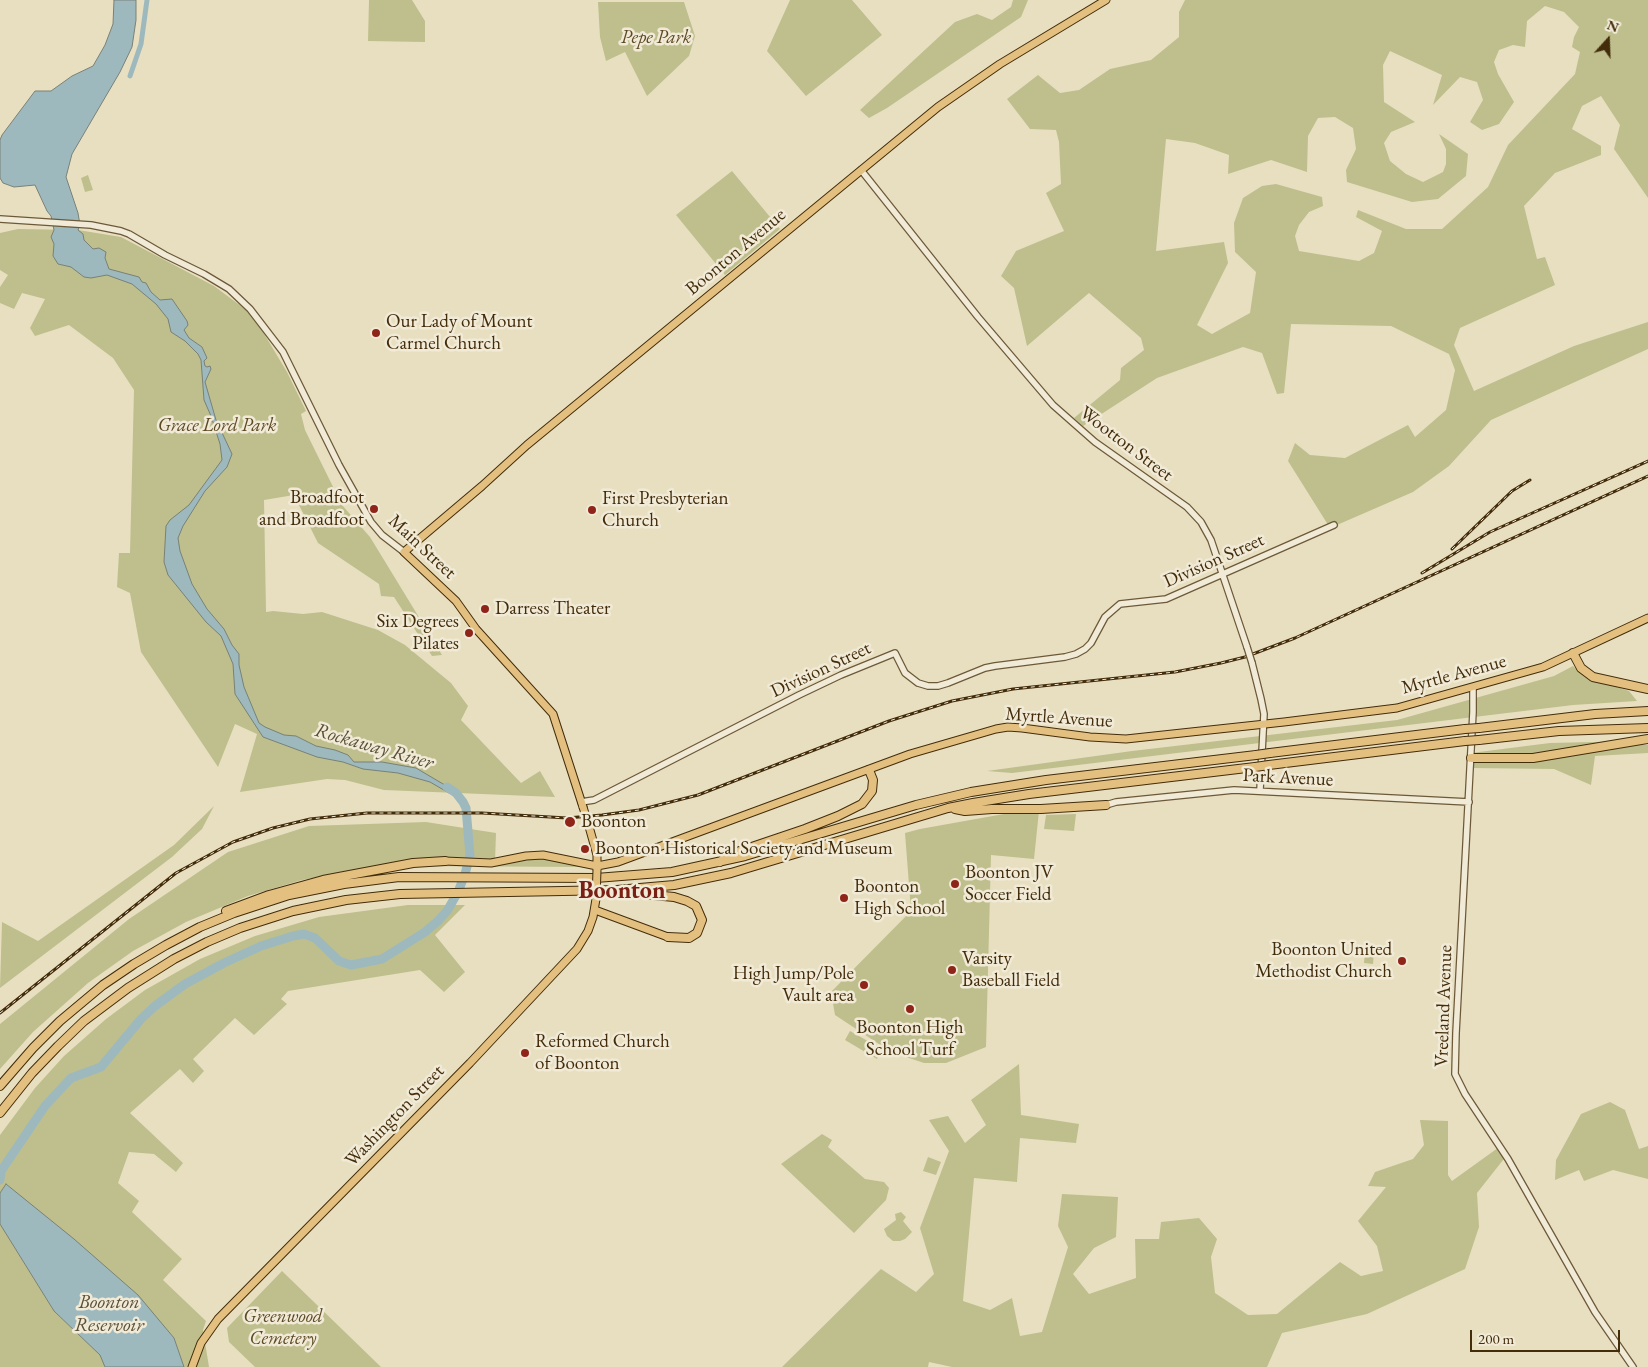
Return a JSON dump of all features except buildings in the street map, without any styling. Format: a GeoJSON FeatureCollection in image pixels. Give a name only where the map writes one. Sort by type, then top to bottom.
{"type":"FeatureCollection","features":[{"type":"Feature","properties":{"kind":"highway"},"geometry":{"type":"LineString","coordinates":[[1573,653],[1581,668],[1593,677],[1648,689]]}},
{"type":"Feature","properties":{"kind":"highway"},"geometry":{"type":"LineString","coordinates":[[150,954],[183,935],[253,906],[289,895],[344,884],[381,879],[477,877],[578,879],[672,872],[719,863],[925,802],[971,792],[1046,780],[1576,716],[1648,711]]}},
{"type":"Feature","properties":{"kind":"highway"},"geometry":{"type":"LineString","coordinates":[[0,1114],[32,1073],[84,1021],[128,988],[158,968],[191,950],[240,928],[310,907],[364,897],[449,892],[578,891],[656,887],[712,878],[948,808],[1029,794],[1465,741],[1559,731],[1648,728]]}},
{"type":"Feature","properties":{"kind":"highway"},"geometry":{"type":"LineString","coordinates":[[1471,758],[1522,759],[1543,757],[1648,739]]}},
{"type":"Feature","properties":{"kind":"highway"},"geometry":{"type":"LineString","coordinates":[[719,863],[728,855],[806,829],[862,804],[872,791],[873,780],[869,770]]}},
{"type":"Feature","properties":{"kind":"highway"},"geometry":{"type":"LineString","coordinates":[[948,808],[965,811],[1053,809],[1106,805]]}},
{"type":"Feature","properties":{"kind":"highway"},"geometry":{"type":"LineString","coordinates":[[0,1086],[33,1048],[67,1015],[103,985],[191,928],[212,917],[269,895],[323,880],[418,862],[448,861]]}},
{"type":"Feature","properties":{"kind":"highway"},"geometry":{"type":"LineString","coordinates":[[578,891],[667,895],[692,903],[699,910],[702,920],[697,933],[689,938],[668,937]]}},
{"type":"Feature","properties":{"kind":"main road","name":"Boonton Avenue"},"geometry":{"type":"LineString","coordinates":[[404,552],[527,445],[938,107],[974,81],[1106,0]]}},
{"type":"Feature","properties":{"kind":"main road","name":"Main Street"},"geometry":{"type":"LineString","coordinates":[[404,552],[456,601],[476,629],[553,714],[596,849],[596,899],[594,910]]}},
{"type":"Feature","properties":{"kind":"main road","name":"Myrtle Avenue"},"geometry":{"type":"LineString","coordinates":[[448,861],[482,863],[543,855],[597,868],[626,860],[923,750],[1008,727],[1090,737],[1126,738],[1397,708],[1530,672],[1648,618]]}},
{"type":"Feature","properties":{"kind":"main road"},"geometry":{"type":"LineString","coordinates":[[594,910],[668,937]]}},
{"type":"Feature","properties":{"kind":"main road","name":"Washington Street"},"geometry":{"type":"LineString","coordinates":[[192,1367],[205,1336],[218,1319],[470,1062],[577,949],[588,931],[594,910]]}},
{"type":"Feature","properties":{"kind":"street","name":"Wootton Street"},"geometry":{"type":"LineString","coordinates":[[861,170],[978,318],[1053,405],[1112,455],[1172,496],[1194,514],[1211,540],[1262,699],[1264,724],[1260,790]]}},
{"type":"Feature","properties":{"kind":"street","name":"Main Street"},"geometry":{"type":"LineString","coordinates":[[0,219],[81,224],[110,228],[129,234],[154,250],[218,282],[240,299],[262,322],[292,368],[339,465],[371,522],[382,535],[404,552]]}},
{"type":"Feature","properties":{"kind":"street","name":"Division Street"},"geometry":{"type":"LineString","coordinates":[[582,804],[594,800],[808,691],[894,653],[911,678],[928,686],[948,683],[985,668],[1068,657],[1088,646],[1105,617],[1120,604],[1166,599],[1334,525]]}},
{"type":"Feature","properties":{"kind":"street","name":"Vreeland Avenue"},"geometry":{"type":"LineString","coordinates":[[1473,687],[1469,802],[1454,1066],[1457,1080],[1508,1159],[1595,1312],[1633,1367]]}},
{"type":"Feature","properties":{"kind":"street","name":"Park Avenue"},"geometry":{"type":"LineString","coordinates":[[1106,805],[1116,802],[1199,792],[1234,790],[1469,802]]}},
{"type":"Feature","properties":{"kind":"green space"},"geometry":{"type":"Polygon","coordinates":[[[369,0],[412,0],[425,21],[425,42],[368,41],[369,0]]]}},
{"type":"Feature","properties":{"kind":"green space"},"geometry":{"type":"Polygon","coordinates":[[[790,0],[852,0],[882,35],[806,96],[767,51],[790,0]]]}},
{"type":"Feature","properties":{"kind":"green space"},"geometry":{"type":"Polygon","coordinates":[[[1013,0],[1028,0],[1021,17],[887,108],[869,118],[860,110],[955,22],[977,14],[992,20],[1011,7],[1013,0]]]}},
{"type":"Feature","properties":{"kind":"green space"},"geometry":{"type":"Polygon","coordinates":[[[1185,0],[1648,0],[1648,198],[1614,149],[1620,125],[1601,96],[1582,106],[1572,129],[1601,146],[1601,155],[1555,173],[1524,206],[1537,259],[1545,257],[1555,285],[1460,328],[1454,345],[1474,391],[1574,346],[1648,322],[1648,349],[1491,420],[1449,466],[1413,492],[1330,528],[1288,461],[1295,443],[1310,455],[1345,458],[1408,425],[1415,437],[1446,410],[1455,370],[1449,354],[1391,326],[1291,324],[1284,393],[1277,394],[1262,353],[1243,347],[1157,378],[1083,426],[1074,418],[1120,380],[1121,368],[1144,350],[1141,338],[1089,293],[1027,346],[1014,288],[1001,276],[1016,251],[1064,231],[1046,193],[1061,184],[1059,142],[1056,130],[1030,129],[1007,99],[1038,75],[1060,93],[1079,90],[1110,69],[1151,60],[1179,37],[1179,12],[1185,0]],[[1545,6],[1527,21],[1525,47],[1513,45],[1499,50],[1494,62],[1498,74],[1514,102],[1499,124],[1482,130],[1470,122],[1483,100],[1477,82],[1460,77],[1433,105],[1442,75],[1390,51],[1383,65],[1384,102],[1415,122],[1391,132],[1384,143],[1390,161],[1406,174],[1423,182],[1443,172],[1446,164],[1446,149],[1439,134],[1468,154],[1466,176],[1438,199],[1412,202],[1347,182],[1346,170],[1356,149],[1353,128],[1335,117],[1318,118],[1308,136],[1307,172],[1271,160],[1228,174],[1229,155],[1195,143],[1166,139],[1156,251],[1224,242],[1228,263],[1197,325],[1212,334],[1250,313],[1256,272],[1235,252],[1234,223],[1243,198],[1262,186],[1276,184],[1322,197],[1323,206],[1309,212],[1299,225],[1295,236],[1299,251],[1359,261],[1374,253],[1382,231],[1356,217],[1358,210],[1406,229],[1442,229],[1488,187],[1508,145],[1575,74],[1580,52],[1572,47],[1579,27],[1564,12],[1545,6]]]}},
{"type":"Feature","properties":{"kind":"green space","name":"Pepe Park"},"geometry":{"type":"Polygon","coordinates":[[[598,2],[684,2],[695,36],[689,56],[647,96],[625,52],[606,61],[600,37],[598,2]]]}},
{"type":"Feature","properties":{"kind":"green space"},"geometry":{"type":"Polygon","coordinates":[[[732,171],[780,229],[725,275],[676,215],[732,171]]]}},
{"type":"Feature","properties":{"kind":"green space"},"geometry":{"type":"Polygon","coordinates":[[[88,175],[93,190],[85,192],[81,178],[88,175]]]}},
{"type":"Feature","properties":{"kind":"green space","name":"Grace Lord Park"},"geometry":{"type":"Polygon","coordinates":[[[18,229],[78,230],[121,237],[214,286],[245,309],[263,332],[287,372],[306,411],[301,414],[305,430],[342,505],[370,537],[442,655],[432,656],[394,597],[381,596],[379,584],[318,543],[294,495],[264,500],[266,612],[303,614],[322,612],[378,630],[405,645],[451,683],[468,706],[461,720],[521,783],[540,771],[555,797],[384,790],[345,780],[327,779],[240,792],[257,734],[235,724],[218,767],[141,652],[130,593],[117,587],[119,553],[130,553],[134,390],[113,358],[69,325],[35,336],[30,328],[45,299],[22,293],[14,309],[0,303],[0,287],[8,275],[0,270],[0,233],[18,229]]]}},
{"type":"Feature","properties":{"kind":"green space"},"geometry":{"type":"Polygon","coordinates":[[[1573,666],[1584,676],[1629,691],[1637,701],[1573,705],[1012,773],[987,771],[1132,751],[1397,720],[1554,676],[1573,666]]]}},
{"type":"Feature","properties":{"kind":"green space"},"geometry":{"type":"Polygon","coordinates":[[[1635,741],[1635,745],[1648,745],[1648,753],[1595,756],[1591,785],[1554,769],[1470,768],[1471,753],[1550,743],[1635,741]]]}},
{"type":"Feature","properties":{"kind":"green space"},"geometry":{"type":"Polygon","coordinates":[[[214,806],[202,829],[172,857],[0,988],[2,922],[38,941],[174,845],[214,806]]]}},
{"type":"Feature","properties":{"kind":"green space"},"geometry":{"type":"Polygon","coordinates":[[[1039,811],[1034,859],[991,855],[986,1047],[946,1063],[924,1063],[891,1052],[835,1015],[831,992],[911,911],[905,833],[1015,812],[1039,811]]]}},
{"type":"Feature","properties":{"kind":"green space"},"geometry":{"type":"Polygon","coordinates":[[[1076,814],[1074,831],[1044,829],[1046,815],[1076,814]]]}},
{"type":"Feature","properties":{"kind":"green space"},"geometry":{"type":"Polygon","coordinates":[[[426,822],[496,833],[495,862],[546,856],[586,867],[405,866],[364,869],[302,880],[248,896],[186,922],[133,951],[88,983],[33,1032],[0,1069],[0,1024],[129,919],[228,852],[309,826],[426,822]]]}},
{"type":"Feature","properties":{"kind":"green space"},"geometry":{"type":"Polygon","coordinates":[[[408,905],[465,905],[435,935],[465,972],[444,992],[420,970],[288,991],[281,999],[287,1004],[254,1035],[235,1018],[193,1059],[204,1071],[193,1083],[180,1069],[130,1113],[183,1163],[176,1172],[154,1154],[129,1152],[118,1183],[139,1201],[132,1212],[182,1259],[163,1280],[206,1321],[203,1330],[209,1367],[184,1367],[174,1338],[6,1184],[0,1193],[0,1135],[35,1088],[64,1056],[106,1019],[145,990],[200,959],[255,936],[319,917],[408,905]]]}},
{"type":"Feature","properties":{"kind":"green space"},"geometry":{"type":"Polygon","coordinates":[[[1365,951],[1374,952],[1373,964],[1364,963],[1365,951]]]}},
{"type":"Feature","properties":{"kind":"green space"},"geometry":{"type":"Polygon","coordinates":[[[850,1031],[882,1049],[877,1059],[845,1040],[850,1031]]]}},
{"type":"Feature","properties":{"kind":"green space"},"geometry":{"type":"Polygon","coordinates":[[[1019,1064],[1021,1115],[1079,1124],[1076,1143],[1020,1138],[1017,1182],[974,1178],[963,1301],[990,1310],[1012,1298],[1020,1336],[1042,1332],[1068,1247],[1058,1226],[1062,1194],[1118,1197],[1116,1237],[1094,1248],[1073,1274],[1089,1294],[1136,1278],[1135,1239],[1159,1239],[1161,1222],[1199,1218],[1217,1239],[1211,1257],[1215,1293],[1248,1315],[1277,1314],[1340,1262],[1361,1276],[1383,1271],[1377,1246],[1358,1221],[1386,1187],[1368,1186],[1375,1172],[1413,1159],[1424,1145],[1420,1120],[1448,1121],[1448,1175],[1452,1181],[1502,1145],[1507,1155],[1477,1193],[1479,1227],[1465,1269],[1367,1314],[1282,1333],[1267,1367],[952,1367],[929,1362],[928,1367],[782,1367],[881,1269],[916,1292],[934,1274],[920,1228],[949,1151],[929,1120],[948,1116],[965,1143],[986,1125],[971,1100],[1019,1064]]]}},
{"type":"Feature","properties":{"kind":"green space"},"geometry":{"type":"Polygon","coordinates":[[[1610,1102],[1625,1110],[1639,1149],[1648,1146],[1648,1179],[1613,1170],[1584,1181],[1579,1170],[1555,1180],[1556,1160],[1581,1114],[1610,1102]]]}},
{"type":"Feature","properties":{"kind":"green space"},"geometry":{"type":"Polygon","coordinates":[[[822,1134],[832,1140],[828,1147],[865,1179],[884,1182],[889,1188],[886,1200],[854,1233],[781,1164],[822,1134]]]}},
{"type":"Feature","properties":{"kind":"green space"},"geometry":{"type":"Polygon","coordinates":[[[928,1157],[941,1162],[936,1175],[923,1171],[928,1157]]]}},
{"type":"Feature","properties":{"kind":"green space"},"geometry":{"type":"Polygon","coordinates":[[[901,1212],[906,1217],[903,1221],[912,1232],[905,1239],[893,1241],[887,1236],[884,1229],[896,1220],[895,1214],[901,1212]]]}},
{"type":"Feature","properties":{"kind":"green space"},"geometry":{"type":"Polygon","coordinates":[[[0,1224],[54,1311],[101,1355],[105,1367],[0,1367],[0,1224]]]}},
{"type":"Feature","properties":{"kind":"green space","name":"Greenwood Cemetery"},"geometry":{"type":"Polygon","coordinates":[[[282,1271],[381,1367],[255,1367],[229,1342],[227,1328],[282,1271]]]}},
{"type":"Feature","properties":{"kind":"water"},"geometry":{"type":"Polygon","coordinates":[[[114,0],[136,0],[136,20],[132,47],[120,72],[72,154],[66,177],[78,213],[80,225],[78,230],[83,234],[84,240],[93,249],[99,248],[106,252],[105,258],[109,269],[139,277],[160,300],[172,299],[187,321],[188,325],[184,330],[189,338],[202,347],[207,358],[204,361],[205,366],[210,366],[211,369],[205,382],[216,420],[232,454],[227,467],[205,491],[183,526],[178,538],[180,551],[192,584],[239,654],[239,665],[244,687],[259,723],[284,735],[296,736],[316,746],[348,755],[354,762],[382,762],[416,768],[460,794],[449,793],[430,782],[398,773],[363,769],[343,762],[317,757],[263,737],[235,694],[233,664],[221,636],[206,622],[168,575],[164,562],[166,526],[170,520],[189,505],[222,460],[220,444],[204,400],[201,360],[198,354],[185,341],[171,332],[168,319],[156,304],[132,284],[107,275],[91,278],[84,277],[71,267],[58,264],[53,256],[54,244],[51,237],[54,230],[51,216],[35,185],[14,187],[3,183],[0,178],[0,140],[2,135],[35,91],[51,91],[72,76],[93,66],[105,45],[113,24],[114,0]]]}},
{"type":"Feature","properties":{"kind":"water","name":"Boonton Reservoir"},"geometry":{"type":"Polygon","coordinates":[[[6,1184],[74,1239],[138,1295],[174,1338],[184,1367],[105,1367],[100,1355],[54,1311],[0,1224],[0,1193],[6,1184]]]}},
{"type":"Feature","properties":{"kind":"waterway"},"geometry":{"type":"LineString","coordinates":[[130,76],[141,44],[147,0]]}},
{"type":"Feature","properties":{"kind":"waterway","name":"Rockaway River"},"geometry":{"type":"LineString","coordinates":[[0,1180],[1,1171],[45,1106],[71,1078],[101,1067],[141,1019],[185,984],[261,946],[304,934],[315,938],[339,961],[351,965],[382,959],[425,932],[438,921],[447,911],[458,892],[470,855],[466,808],[456,793],[447,787]]}},
{"type":"Feature","properties":{"kind":"railway"},"geometry":{"type":"LineString","coordinates":[[1422,573],[1490,532],[1648,461]]}},
{"type":"Feature","properties":{"kind":"railway"},"geometry":{"type":"LineString","coordinates":[[0,1013],[176,873],[233,842],[273,828],[310,819],[367,813],[482,813],[567,818],[639,810],[698,795],[889,721],[952,701],[1013,689],[1175,672],[1245,657],[1295,638],[1648,476]]}},
{"type":"Feature","properties":{"kind":"railway"},"geometry":{"type":"LineString","coordinates":[[1452,549],[1512,491],[1530,480]]}},
{"type":"Feature","properties":{"kind":"place","name":"Our Lady of Mount Carmel Church"},"geometry":{"type":"Point","coordinates":[376,333]}},
{"type":"Feature","properties":{"kind":"place","name":"Broadfoot and Broadfoot"},"geometry":{"type":"Point","coordinates":[374,509]}},
{"type":"Feature","properties":{"kind":"place","name":"First Presbyterian Church"},"geometry":{"type":"Point","coordinates":[592,510]}},
{"type":"Feature","properties":{"kind":"place","name":"Darress Theater"},"geometry":{"type":"Point","coordinates":[485,609]}},
{"type":"Feature","properties":{"kind":"place","name":"Six Degrees Pilates"},"geometry":{"type":"Point","coordinates":[469,633]}},
{"type":"Feature","properties":{"kind":"place","name":"Boonton"},"geometry":{"type":"Point","coordinates":[570,822]}},
{"type":"Feature","properties":{"kind":"place","name":"Boonton Historical Society and Museum"},"geometry":{"type":"Point","coordinates":[585,849]}},
{"type":"Feature","properties":{"kind":"place","name":"Boonton JV Soccer Field"},"geometry":{"type":"Point","coordinates":[955,884]}},
{"type":"Feature","properties":{"kind":"place","name":"Boonton High School"},"geometry":{"type":"Point","coordinates":[844,898]}},
{"type":"Feature","properties":{"kind":"place","name":"Boonton United Methodist Church"},"geometry":{"type":"Point","coordinates":[1402,961]}},
{"type":"Feature","properties":{"kind":"place","name":"Varsity Baseball Field"},"geometry":{"type":"Point","coordinates":[952,970]}},
{"type":"Feature","properties":{"kind":"place","name":"High Jump/Pole Vault area"},"geometry":{"type":"Point","coordinates":[864,985]}},
{"type":"Feature","properties":{"kind":"place","name":"Boonton High School Turf"},"geometry":{"type":"Point","coordinates":[910,1009]}},
{"type":"Feature","properties":{"kind":"place","name":"Reformed Church of Boonton"},"geometry":{"type":"Point","coordinates":[525,1053]}},
{"type":"Feature","properties":{"kind":"district","name":"Boonton"},"geometry":{"type":"Point","coordinates":[622,891]}}]}
